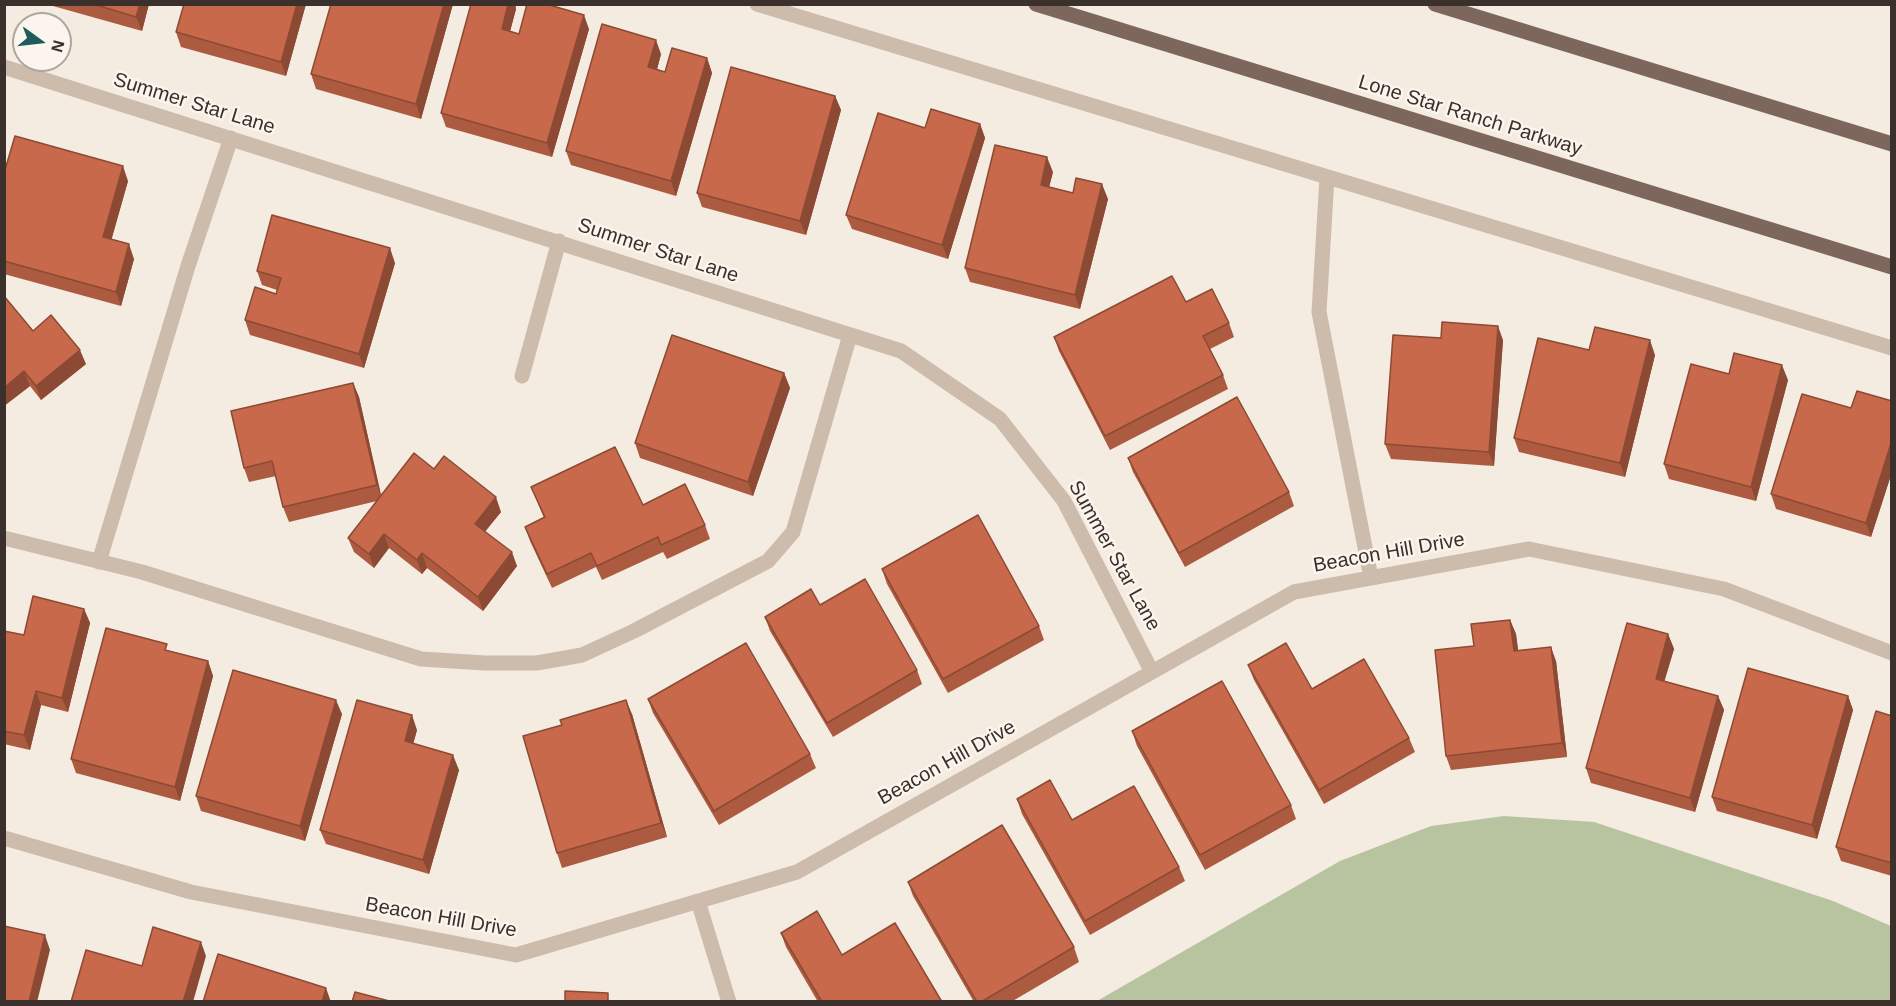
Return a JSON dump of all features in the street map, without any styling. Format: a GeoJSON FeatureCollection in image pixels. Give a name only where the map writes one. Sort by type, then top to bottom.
{"type":"FeatureCollection","features":[{"type":"Feature","properties":{"kind":"main road","name":"Lone Star Ranch Parkway"},"geometry":{"type":"LineString","coordinates":[[1036,4],[1892,267]]}},
{"type":"Feature","properties":{"kind":"main road"},"geometry":{"type":"LineString","coordinates":[[1435,4],[1892,144]]}},
{"type":"Feature","properties":{"kind":"street"},"geometry":{"type":"LineString","coordinates":[[757,4],[1892,348]]}},
{"type":"Feature","properties":{"kind":"street","name":"Summer Star Lane"},"geometry":{"type":"LineString","coordinates":[[4,67],[559,240],[901,351],[1000,419],[1064,501],[1152,672]]}},
{"type":"Feature","properties":{"kind":"street"},"geometry":{"type":"LineString","coordinates":[[99,562],[188,267],[231,138]]}},
{"type":"Feature","properties":{"kind":"street"},"geometry":{"type":"LineString","coordinates":[[1327,177],[1319,312],[1371,578]]}},
{"type":"Feature","properties":{"kind":"street"},"geometry":{"type":"LineString","coordinates":[[522,376],[559,240]]}},
{"type":"Feature","properties":{"kind":"street"},"geometry":{"type":"LineString","coordinates":[[4,538],[99,562],[421,659],[537,663],[582,655],[634,631],[768,561],[793,532],[850,335]]}},
{"type":"Feature","properties":{"kind":"street","name":"Beacon Hill Drive"},"geometry":{"type":"LineString","coordinates":[[4,838],[191,892],[516,955],[796,872],[1294,592],[1529,549],[1724,589],[1892,653]]}},
{"type":"Feature","properties":{"kind":"street"},"geometry":{"type":"LineString","coordinates":[[698,901],[729,1002]]}},
{"type":"Feature","properties":{"kind":"green space"},"geometry":{"type":"Polygon","coordinates":[[[1504,816],[1594,822],[1833,901],[1891,926],[1891,1001],[1097,1001],[1340,861],[1431,826],[1504,816]]]}},
{"type":"Feature","properties":{"kind":"building"},"geometry":{"type":"Polygon","coordinates":[[[93,4],[140,4],[136,17],[93,4]]]}},
{"type":"Feature","properties":{"kind":"building"},"geometry":{"type":"Polygon","coordinates":[[[184,4],[297,4],[281,62],[176,32],[184,4]]]}},
{"type":"Feature","properties":{"kind":"building"},"geometry":{"type":"Polygon","coordinates":[[[331,4],[444,4],[416,104],[311,74],[331,4]]]}},
{"type":"Feature","properties":{"kind":"building"},"geometry":{"type":"Polygon","coordinates":[[[471,4],[508,4],[502,29],[519,34],[527,4],[546,4],[584,15],[547,143],[441,113],[471,4]]]}},
{"type":"Feature","properties":{"kind":"building"},"geometry":{"type":"Polygon","coordinates":[[[602,24],[656,40],[648,67],[665,72],[672,48],[707,58],[671,181],[566,151],[602,24]]]}},
{"type":"Feature","properties":{"kind":"building"},"geometry":{"type":"Polygon","coordinates":[[[731,67],[835,96],[800,221],[697,193],[731,67]]]}},
{"type":"Feature","properties":{"kind":"building"},"geometry":{"type":"Polygon","coordinates":[[[931,109],[980,124],[942,245],[846,215],[878,113],[925,128],[931,109]]]}},
{"type":"Feature","properties":{"kind":"building"},"geometry":{"type":"Polygon","coordinates":[[[15,136],[123,166],[103,237],[129,244],[116,292],[4,261],[4,173],[15,136]]]}},
{"type":"Feature","properties":{"kind":"building"},"geometry":{"type":"Polygon","coordinates":[[[995,145],[1047,157],[1041,185],[1073,193],[1076,178],[1102,184],[1075,295],[965,268],[995,145]]]}},
{"type":"Feature","properties":{"kind":"building"},"geometry":{"type":"Polygon","coordinates":[[[272,215],[390,248],[359,354],[245,320],[255,287],[276,294],[281,278],[257,271],[272,215]]]}},
{"type":"Feature","properties":{"kind":"building"},"geometry":{"type":"Polygon","coordinates":[[[1172,276],[1186,302],[1212,289],[1229,323],[1203,336],[1223,375],[1105,436],[1054,337],[1172,276]]]}},
{"type":"Feature","properties":{"kind":"building"},"geometry":{"type":"Polygon","coordinates":[[[4,296],[33,331],[51,315],[80,350],[36,386],[24,371],[4,388],[4,296]]]}},
{"type":"Feature","properties":{"kind":"building"},"geometry":{"type":"Polygon","coordinates":[[[1442,322],[1498,326],[1489,452],[1385,444],[1393,335],[1441,338],[1442,322]]]}},
{"type":"Feature","properties":{"kind":"building"},"geometry":{"type":"Polygon","coordinates":[[[1595,327],[1650,340],[1620,463],[1514,438],[1538,338],[1589,350],[1595,327]]]}},
{"type":"Feature","properties":{"kind":"building"},"geometry":{"type":"Polygon","coordinates":[[[672,335],[784,373],[748,482],[635,443],[672,335]]]}},
{"type":"Feature","properties":{"kind":"building"},"geometry":{"type":"Polygon","coordinates":[[[1734,353],[1782,365],[1751,487],[1664,464],[1691,364],[1729,374],[1734,353]]]}},
{"type":"Feature","properties":{"kind":"building"},"geometry":{"type":"Polygon","coordinates":[[[353,383],[377,485],[283,507],[272,461],[244,468],[231,411],[353,383]]]}},
{"type":"Feature","properties":{"kind":"building"},"geometry":{"type":"Polygon","coordinates":[[[1857,391],[1892,401],[1892,440],[1866,523],[1771,494],[1802,394],[1851,408],[1857,391]]]}},
{"type":"Feature","properties":{"kind":"building"},"geometry":{"type":"Polygon","coordinates":[[[1237,397],[1289,492],[1179,553],[1128,458],[1237,397]]]}},
{"type":"Feature","properties":{"kind":"building"},"geometry":{"type":"Polygon","coordinates":[[[615,447],[643,505],[685,484],[705,525],[661,545],[658,537],[597,566],[591,553],[547,574],[525,527],[545,517],[531,487],[615,447]]]}},
{"type":"Feature","properties":{"kind":"building"},"geometry":{"type":"Polygon","coordinates":[[[414,453],[434,469],[444,456],[496,497],[475,524],[512,552],[478,597],[422,553],[417,560],[384,534],[369,554],[348,538],[414,453]]]}},
{"type":"Feature","properties":{"kind":"building"},"geometry":{"type":"Polygon","coordinates":[[[978,515],[1039,626],[943,679],[882,569],[978,515]]]}},
{"type":"Feature","properties":{"kind":"building"},"geometry":{"type":"Polygon","coordinates":[[[865,579],[917,670],[827,723],[765,617],[811,589],[820,605],[865,579]]]}},
{"type":"Feature","properties":{"kind":"building"},"geometry":{"type":"Polygon","coordinates":[[[33,596],[84,609],[62,698],[36,691],[24,735],[4,731],[4,631],[24,635],[33,596]]]}},
{"type":"Feature","properties":{"kind":"building"},"geometry":{"type":"Polygon","coordinates":[[[1510,620],[1514,651],[1551,647],[1562,743],[1446,756],[1435,650],[1474,646],[1471,624],[1510,620]]]}},
{"type":"Feature","properties":{"kind":"building"},"geometry":{"type":"Polygon","coordinates":[[[1627,623],[1668,634],[1656,679],[1718,696],[1690,798],[1586,768],[1627,623]]]}},
{"type":"Feature","properties":{"kind":"building"},"geometry":{"type":"Polygon","coordinates":[[[106,628],[167,644],[165,650],[208,661],[175,787],[71,759],[106,628]]]}},
{"type":"Feature","properties":{"kind":"building"},"geometry":{"type":"Polygon","coordinates":[[[746,643],[810,754],[714,811],[648,699],[746,643]]]}},
{"type":"Feature","properties":{"kind":"building"},"geometry":{"type":"Polygon","coordinates":[[[1286,643],[1312,689],[1364,659],[1409,738],[1319,790],[1248,665],[1286,643]]]}},
{"type":"Feature","properties":{"kind":"building"},"geometry":{"type":"Polygon","coordinates":[[[1748,668],[1848,696],[1812,825],[1712,797],[1748,668]]]}},
{"type":"Feature","properties":{"kind":"building"},"geometry":{"type":"Polygon","coordinates":[[[233,670],[336,700],[300,826],[196,796],[233,670]]]}},
{"type":"Feature","properties":{"kind":"building"},"geometry":{"type":"Polygon","coordinates":[[[1222,681],[1291,805],[1200,855],[1132,731],[1222,681]]]}},
{"type":"Feature","properties":{"kind":"building"},"geometry":{"type":"Polygon","coordinates":[[[357,700],[412,715],[405,741],[453,755],[423,860],[320,830],[357,700]]]}},
{"type":"Feature","properties":{"kind":"building"},"geometry":{"type":"Polygon","coordinates":[[[626,700],[661,823],[557,853],[523,736],[562,725],[560,720],[626,700]]]}},
{"type":"Feature","properties":{"kind":"building"},"geometry":{"type":"Polygon","coordinates":[[[1876,711],[1892,716],[1892,863],[1836,847],[1876,711]]]}},
{"type":"Feature","properties":{"kind":"building"},"geometry":{"type":"Polygon","coordinates":[[[1050,780],[1072,820],[1134,786],[1179,867],[1085,921],[1017,799],[1050,780]]]}},
{"type":"Feature","properties":{"kind":"building"},"geometry":{"type":"Polygon","coordinates":[[[1002,825],[1074,947],[981,1002],[977,1002],[908,882],[1002,825]]]}},
{"type":"Feature","properties":{"kind":"building"},"geometry":{"type":"Polygon","coordinates":[[[817,911],[842,955],[895,923],[942,1002],[822,1002],[781,933],[817,911]]]}},
{"type":"Feature","properties":{"kind":"building"},"geometry":{"type":"Polygon","coordinates":[[[4,926],[45,935],[29,1002],[4,1002],[4,926]]]}},
{"type":"Feature","properties":{"kind":"building"},"geometry":{"type":"Polygon","coordinates":[[[153,927],[201,942],[183,1002],[71,1002],[86,950],[142,966],[153,927]]]}},
{"type":"Feature","properties":{"kind":"building"},"geometry":{"type":"Polygon","coordinates":[[[218,954],[326,988],[322,1002],[203,1002],[218,954]]]}},
{"type":"Feature","properties":{"kind":"building"},"geometry":{"type":"Polygon","coordinates":[[[565,991],[608,993],[608,1002],[565,1002],[565,991]]]}},
{"type":"Feature","properties":{"kind":"building"},"geometry":{"type":"Polygon","coordinates":[[[355,992],[393,1002],[352,1002],[355,992]]]}}]}
